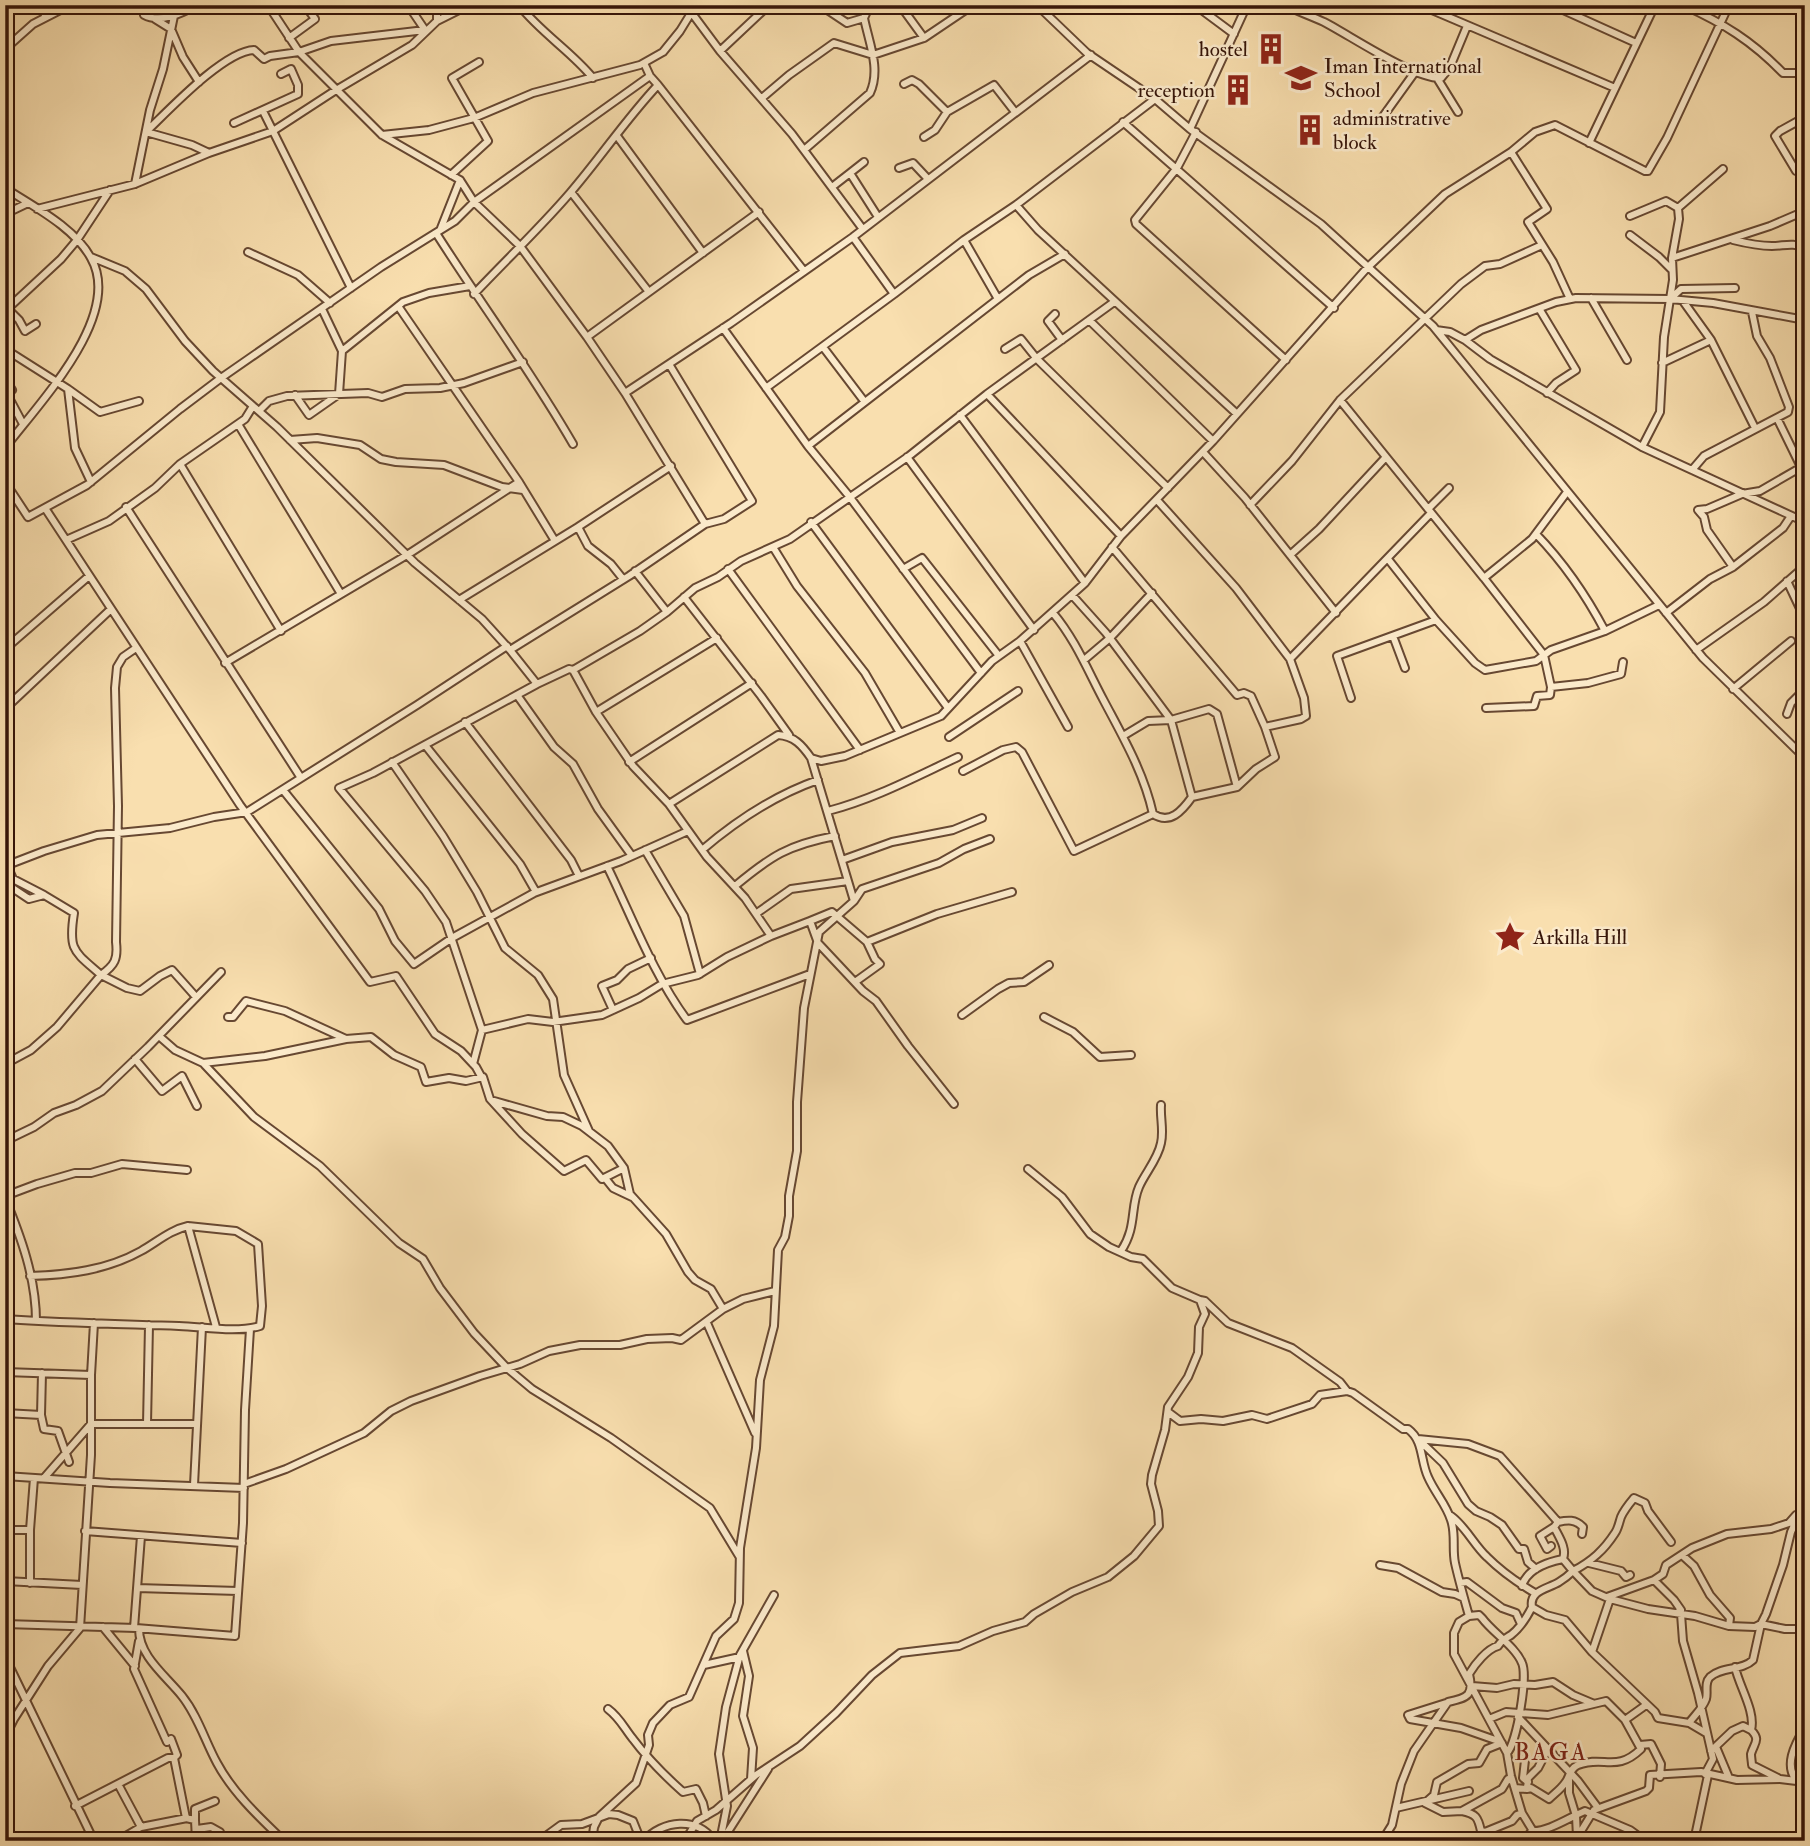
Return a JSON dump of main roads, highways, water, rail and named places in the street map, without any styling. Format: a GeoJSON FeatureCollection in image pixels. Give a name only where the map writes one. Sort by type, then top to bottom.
{"type":"FeatureCollection","features":[{"type":"Feature","properties":{"kind":"place","name":"hostel"},"geometry":{"type":"Point","coordinates":[1271,49]}},
{"type":"Feature","properties":{"kind":"place","name":"Iman International School"},"geometry":{"type":"Point","coordinates":[1301,78]}},
{"type":"Feature","properties":{"kind":"place","name":"reception"},"geometry":{"type":"Point","coordinates":[1238,90]}},
{"type":"Feature","properties":{"kind":"place","name":"administrative block"},"geometry":{"type":"Point","coordinates":[1310,130]}},
{"type":"Feature","properties":{"kind":"place","name":"Arkilla Hill"},"geometry":{"type":"Point","coordinates":[1510,937]}},
{"type":"Feature","properties":{"kind":"district","name":"BAGA"},"geometry":{"type":"Point","coordinates":[1551,1752]}}]}
